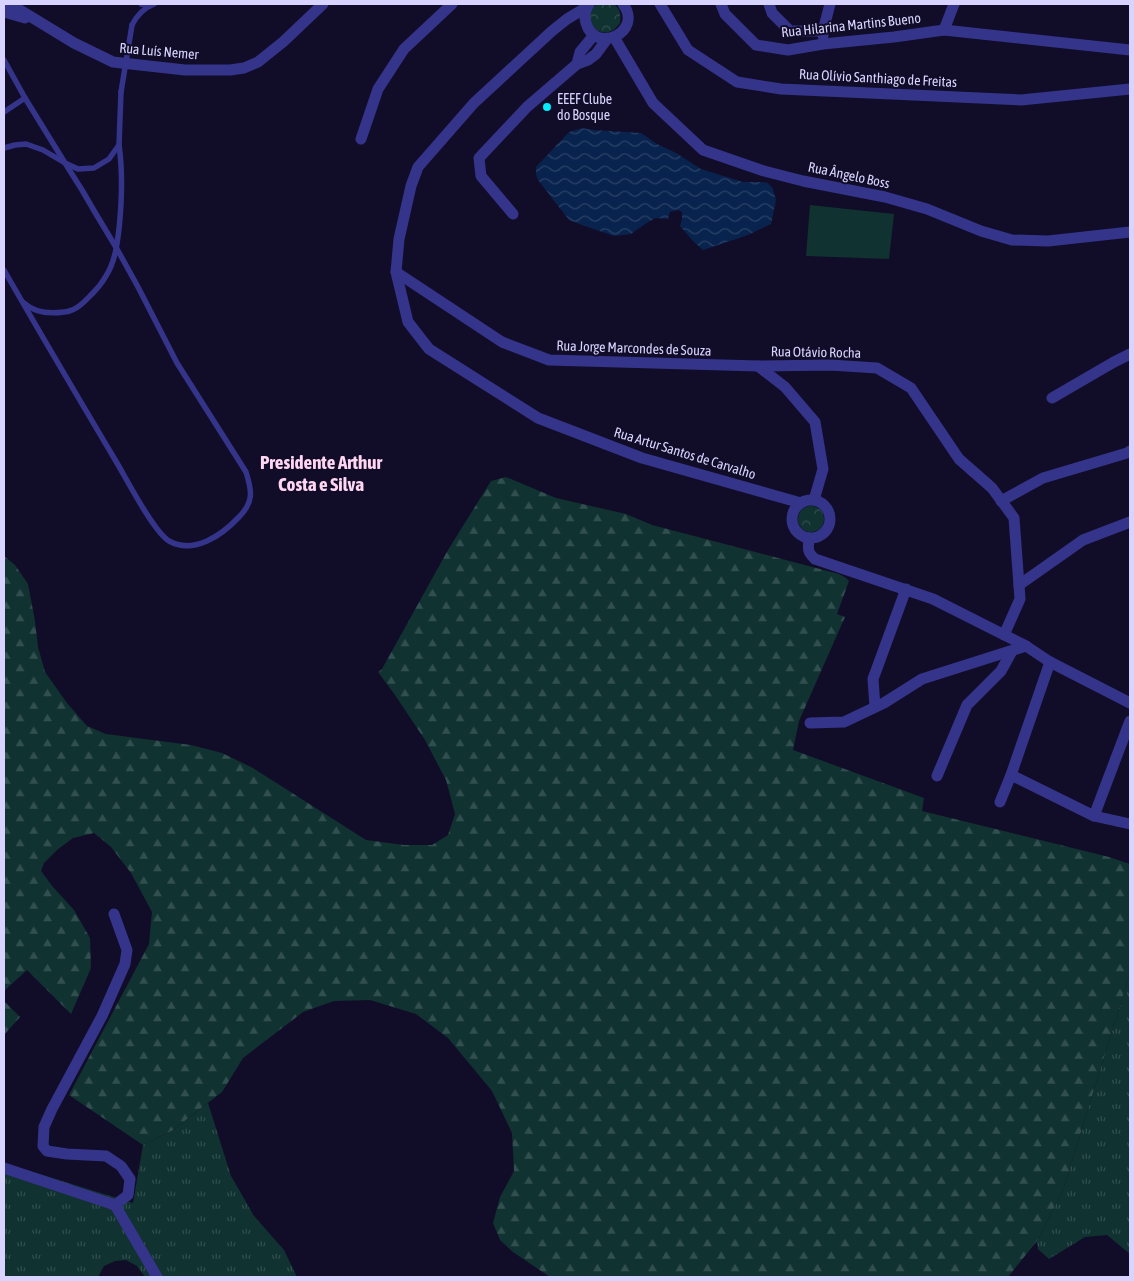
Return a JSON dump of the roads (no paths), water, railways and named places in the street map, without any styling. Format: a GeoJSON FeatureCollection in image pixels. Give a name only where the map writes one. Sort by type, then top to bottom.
{"type":"FeatureCollection","features":[{"type":"Feature","properties":{"kind":"street","name":"Rua Luís Nemer"},"geometry":{"type":"LineString","coordinates":[[10,4],[94,54],[113,62],[186,70],[230,70],[244,68],[258,62],[283,42],[323,4]]}},
{"type":"Feature","properties":{"kind":"street"},"geometry":{"type":"LineString","coordinates":[[362,139],[378,89],[404,48],[452,4]]}},
{"type":"Feature","properties":{"kind":"street"},"geometry":{"type":"LineString","coordinates":[[513,214],[481,176],[479,158],[527,106],[577,64],[588,60],[596,54],[611,38],[625,28],[628,14],[623,4]]}},
{"type":"Feature","properties":{"kind":"street","name":"Rua Olívio Santhiago de Freitas"},"geometry":{"type":"LineString","coordinates":[[660,4],[688,50],[737,82],[781,89],[1021,100],[1130,89]]}},
{"type":"Feature","properties":{"kind":"street","name":"Rua Hilarina Martins Bueno"},"geometry":{"type":"LineString","coordinates":[[721,4],[725,14],[756,45],[788,50],[823,44],[894,38],[944,30],[1130,50]]}},
{"type":"Feature","properties":{"kind":"street"},"geometry":{"type":"LineString","coordinates":[[769,4],[772,13],[790,31],[823,31]]}},
{"type":"Feature","properties":{"kind":"street"},"geometry":{"type":"LineString","coordinates":[[823,44],[823,31],[830,4]]}},
{"type":"Feature","properties":{"kind":"street"},"geometry":{"type":"LineString","coordinates":[[944,30],[954,4]]}},
{"type":"Feature","properties":{"kind":"street"},"geometry":{"type":"LineString","coordinates":[[588,5],[585,16],[589,30],[601,38],[611,38]]}},
{"type":"Feature","properties":{"kind":"street"},"geometry":{"type":"LineString","coordinates":[[396,272],[399,240],[411,186],[418,167],[474,103],[552,31],[588,5]]}},
{"type":"Feature","properties":{"kind":"street","name":"Rua Luís Nemer"},"geometry":{"type":"LineString","coordinates":[[4,12],[36,21]]}},
{"type":"Feature","properties":{"kind":"street"},"geometry":{"type":"LineString","coordinates":[[577,64],[580,52],[594,35]]}},
{"type":"Feature","properties":{"kind":"street","name":"Rua Ângelo Boss"},"geometry":{"type":"LineString","coordinates":[[611,38],[654,103],[703,150],[764,171],[894,199],[927,209],[981,231],[1012,240],[1048,241],[1130,232]]}},
{"type":"Feature","properties":{"kind":"street","name":"Rua Jorge Marcondes de Souza"},"geometry":{"type":"LineString","coordinates":[[396,272],[502,342],[549,360],[758,366]]}},
{"type":"Feature","properties":{"kind":"street","name":"Rua Artur Santos de Carvalho"},"geometry":{"type":"LineString","coordinates":[[396,272],[408,322],[429,349],[538,418],[642,458],[801,503]]}},
{"type":"Feature","properties":{"kind":"street"},"geometry":{"type":"LineString","coordinates":[[1052,398],[1130,354]]}},
{"type":"Feature","properties":{"kind":"street","name":"Rua Otávio Rocha"},"geometry":{"type":"LineString","coordinates":[[758,366],[830,365],[877,368],[911,388],[959,459],[992,488],[1014,518],[1020,599],[1004,635]]}},
{"type":"Feature","properties":{"kind":"street"},"geometry":{"type":"LineString","coordinates":[[758,366],[785,387],[815,422],[823,469],[814,500]]}},
{"type":"Feature","properties":{"kind":"street"},"geometry":{"type":"LineString","coordinates":[[1002,501],[1043,478],[1130,451]]}},
{"type":"Feature","properties":{"kind":"street"},"geometry":{"type":"LineString","coordinates":[[814,500],[825,506],[830,519],[828,530],[817,538],[809,538],[796,532],[792,518],[801,503],[814,500]]}},
{"type":"Feature","properties":{"kind":"street"},"geometry":{"type":"LineString","coordinates":[[1019,585],[1082,540],[1130,522]]}},
{"type":"Feature","properties":{"kind":"street"},"geometry":{"type":"LineString","coordinates":[[809,538],[808,549],[815,559],[933,599],[1026,646],[1050,662],[1130,703]]}},
{"type":"Feature","properties":{"kind":"street"},"geometry":{"type":"LineString","coordinates":[[875,707],[873,679],[906,589]]}},
{"type":"Feature","properties":{"kind":"street"},"geometry":{"type":"LineString","coordinates":[[810,723],[844,722],[884,703],[922,679],[1026,646]]}},
{"type":"Feature","properties":{"kind":"street"},"geometry":{"type":"LineString","coordinates":[[937,776],[967,706],[1000,671],[1012,651]]}},
{"type":"Feature","properties":{"kind":"street"},"geometry":{"type":"LineString","coordinates":[[1000,802],[1050,662]]}},
{"type":"Feature","properties":{"kind":"street"},"geometry":{"type":"LineString","coordinates":[[1094,816],[1130,721]]}},
{"type":"Feature","properties":{"kind":"street"},"geometry":{"type":"LineString","coordinates":[[1011,775],[1094,816],[1130,824]]}},
{"type":"Feature","properties":{"kind":"street"},"geometry":{"type":"LineString","coordinates":[[114,914],[127,950],[125,964],[102,1016],[52,1109],[44,1127],[43,1146],[47,1151],[106,1156],[121,1166],[130,1179],[128,1195],[115,1205]]}},
{"type":"Feature","properties":{"kind":"street"},"geometry":{"type":"LineString","coordinates":[[4,1168],[115,1205],[158,1277]]}},
{"type":"Feature","properties":{"kind":"lane"},"geometry":{"type":"LineString","coordinates":[[141,4],[151,5]]}},
{"type":"Feature","properties":{"kind":"lane"},"geometry":{"type":"LineString","coordinates":[[21,300],[38,311],[56,314],[73,311],[99,287],[107,276],[117,249],[122,201],[122,165],[119,145],[121,92],[132,25],[136,16],[151,5]]}},
{"type":"Feature","properties":{"kind":"lane"},"geometry":{"type":"LineString","coordinates":[[4,60],[117,249],[176,363],[246,472],[251,496],[245,511],[228,529],[219,536],[207,541],[184,546],[169,541],[159,532],[135,495],[4,270]]}},
{"type":"Feature","properties":{"kind":"lane"},"geometry":{"type":"LineString","coordinates":[[4,112],[25,98]]}},
{"type":"Feature","properties":{"kind":"lane"},"geometry":{"type":"LineString","coordinates":[[4,148],[26,144],[43,150],[78,169],[94,168],[109,159],[119,145]]}},
{"type":"Feature","properties":{"kind":"water"},"geometry":{"type":"Polygon","coordinates":[[[582,128],[641,133],[701,169],[743,182],[768,183],[773,189],[776,200],[771,224],[748,235],[703,250],[680,226],[682,212],[678,210],[670,212],[668,219],[656,218],[631,234],[614,236],[569,220],[538,180],[536,167],[569,132],[582,128]]]}},
{"type":"Feature","properties":{"kind":"place","name":"EEEF Clube do Bosque"},"geometry":{"type":"Point","coordinates":[547,107]}},
{"type":"Feature","properties":{"kind":"district","name":"Presidente Arthur Costa e Silva"},"geometry":{"type":"Point","coordinates":[321,473]}}]}
